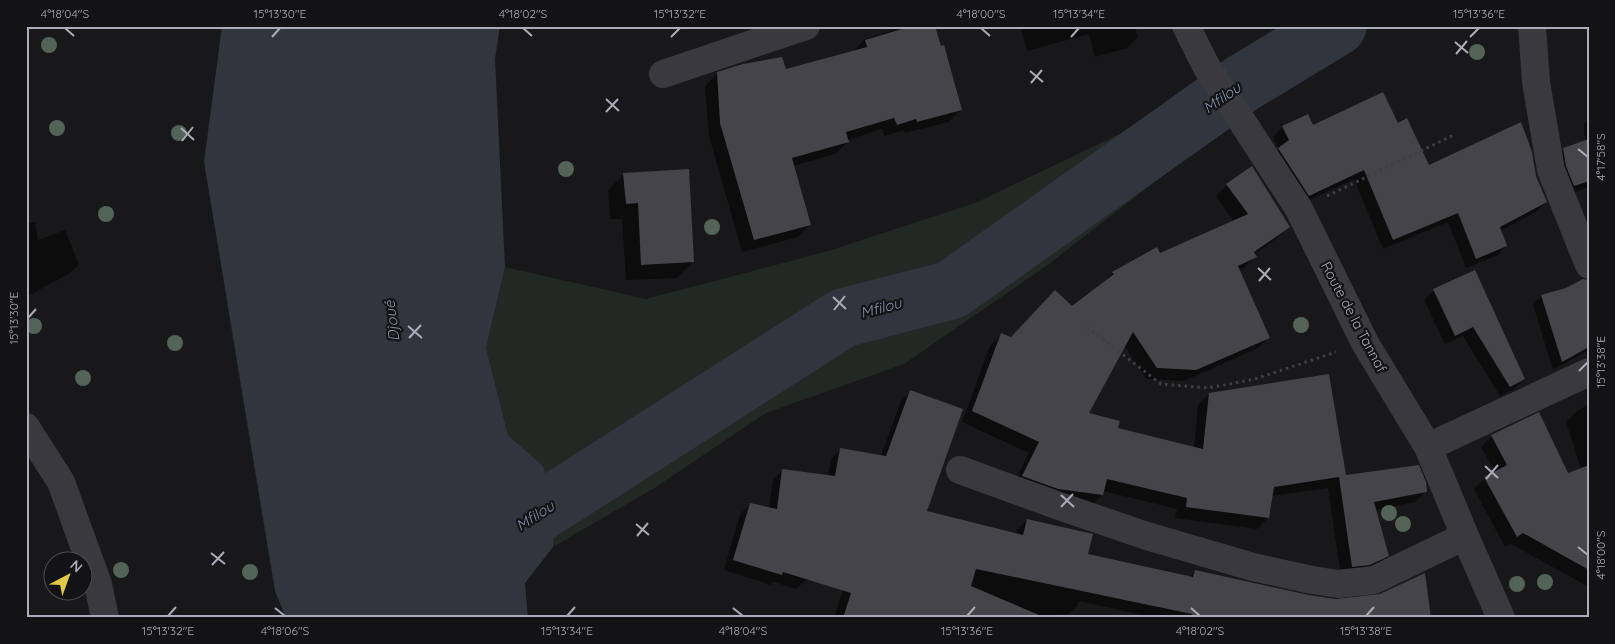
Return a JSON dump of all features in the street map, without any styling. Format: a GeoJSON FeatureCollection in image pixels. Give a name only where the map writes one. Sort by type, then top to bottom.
{"type":"FeatureCollection","features":[{"type":"Feature","properties":{"kind":"street"},"geometry":{"type":"LineString","coordinates":[[663,74],[806,26]]}},
{"type":"Feature","properties":{"kind":"street","name":"Route de la Tannaf"},"geometry":{"type":"LineString","coordinates":[[1186,26],[1206,66],[1299,209],[1365,343],[1428,447],[1501,618]]}},
{"type":"Feature","properties":{"kind":"street"},"geometry":{"type":"LineString","coordinates":[[1532,26],[1536,82],[1551,170],[1589,265]]}},
{"type":"Feature","properties":{"kind":"street"},"geometry":{"type":"LineString","coordinates":[[1428,447],[1589,372]]}},
{"type":"Feature","properties":{"kind":"street"},"geometry":{"type":"LineString","coordinates":[[26,427],[61,482],[98,584],[105,618]]}},
{"type":"Feature","properties":{"kind":"street"},"geometry":{"type":"LineString","coordinates":[[960,470],[1147,536],[1253,567],[1338,584],[1374,580],[1465,536]]}},
{"type":"Feature","properties":{"kind":"path"},"geometry":{"type":"LineString","coordinates":[[1299,209],[1456,134]]}},
{"type":"Feature","properties":{"kind":"path"},"geometry":{"type":"LineString","coordinates":[[1086,327],[1161,384],[1208,388],[1255,379],[1365,343]]}},
{"type":"Feature","properties":{"kind":"shaded area"},"geometry":{"type":"Polygon","coordinates":[[[1199,94],[1219,132],[1049,264],[904,364],[766,413],[656,487],[553,547],[555,501],[543,466],[508,435],[486,348],[505,267],[646,299],[825,252],[975,203],[1164,113],[1199,94]]]}},
{"type":"Feature","properties":{"kind":"water","name":"Djoué"},"geometry":{"type":"Polygon","coordinates":[[[222,26],[500,26],[495,59],[505,267],[486,348],[508,435],[543,466],[555,501],[553,547],[525,583],[528,618],[286,618],[275,591],[204,162],[222,26]]]}},
{"type":"Feature","properties":{"kind":"building"},"geometry":{"type":"Polygon","coordinates":[[[912,26],[935,26],[941,46],[944,45],[962,110],[917,122],[916,119],[897,125],[894,118],[846,132],[849,142],[792,158],[811,225],[754,240],[720,123],[717,72],[743,64],[782,57],[786,69],[867,47],[865,40],[912,26]]]}},
{"type":"Feature","properties":{"kind":"building"},"geometry":{"type":"Polygon","coordinates":[[[1383,92],[1398,123],[1407,118],[1429,165],[1521,122],[1532,152],[1536,176],[1547,202],[1500,227],[1507,246],[1476,259],[1458,213],[1393,240],[1364,170],[1309,196],[1278,148],[1289,140],[1282,126],[1308,114],[1313,125],[1383,92]]]}},
{"type":"Feature","properties":{"kind":"building"},"geometry":{"type":"Polygon","coordinates":[[[1589,139],[1589,181],[1574,186],[1566,166],[1563,148],[1589,139]]]}},
{"type":"Feature","properties":{"kind":"building"},"geometry":{"type":"Polygon","coordinates":[[[1252,166],[1290,227],[1254,252],[1257,257],[1238,266],[1270,338],[1196,370],[1157,368],[1133,332],[1089,413],[1120,421],[1118,428],[1203,449],[1209,393],[1329,374],[1346,475],[1419,465],[1426,482],[1427,492],[1374,502],[1389,556],[1370,565],[1352,567],[1339,477],[1274,487],[1269,518],[1186,507],[1187,498],[1107,479],[1103,495],[1058,489],[1022,476],[1039,442],[972,411],[1001,333],[1011,337],[1055,290],[1072,306],[1114,274],[1112,272],[1157,247],[1160,253],[1248,214],[1226,184],[1252,166]]]}},
{"type":"Feature","properties":{"kind":"building"},"geometry":{"type":"Polygon","coordinates":[[[689,169],[694,262],[641,265],[638,203],[626,204],[623,173],[689,169]]]}},
{"type":"Feature","properties":{"kind":"building"},"geometry":{"type":"Polygon","coordinates":[[[1475,270],[1525,379],[1510,387],[1473,327],[1455,336],[1433,289],[1475,270]]]}},
{"type":"Feature","properties":{"kind":"building"},"geometry":{"type":"Polygon","coordinates":[[[1583,279],[1589,280],[1589,347],[1562,362],[1541,295],[1566,288],[1583,279]]]}},
{"type":"Feature","properties":{"kind":"building"},"geometry":{"type":"Polygon","coordinates":[[[910,390],[963,409],[927,511],[1023,535],[1027,519],[1093,534],[1088,554],[1193,577],[1195,570],[1309,595],[1336,599],[1380,594],[1425,573],[1431,618],[1192,618],[1192,614],[976,569],[971,586],[1046,618],[843,618],[851,593],[783,572],[782,575],[733,560],[750,503],[777,509],[782,469],[835,476],[840,448],[886,456],[910,390]]]}},
{"type":"Feature","properties":{"kind":"building"},"geometry":{"type":"Polygon","coordinates":[[[1539,412],[1568,473],[1589,465],[1589,570],[1523,533],[1517,537],[1484,477],[1507,465],[1491,435],[1539,412]]]}},
{"type":"Feature","properties":{"kind":"waterway","name":"Mfilou"},"geometry":{"type":"LineString","coordinates":[[486,546],[843,318],[951,290],[1243,83],[1337,26]]}}]}
